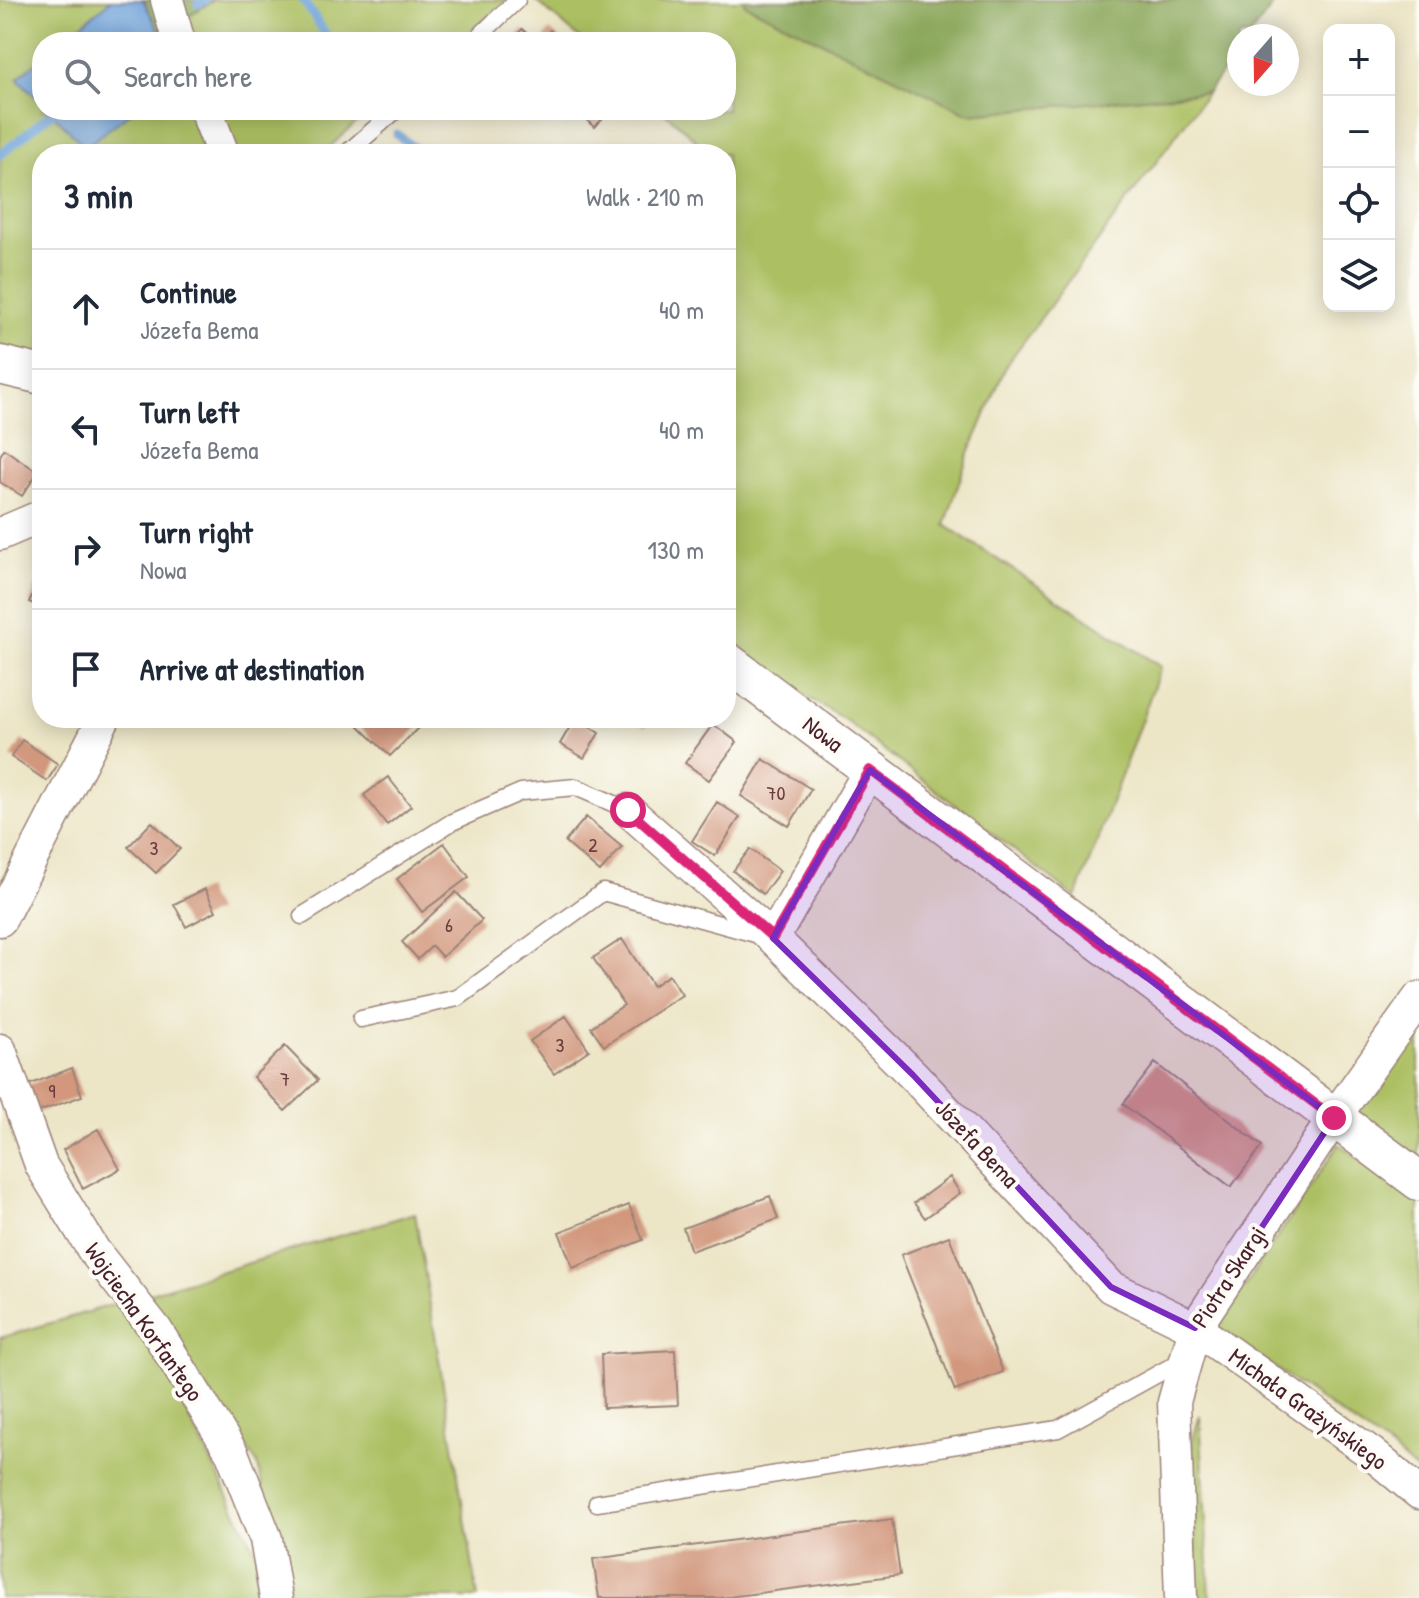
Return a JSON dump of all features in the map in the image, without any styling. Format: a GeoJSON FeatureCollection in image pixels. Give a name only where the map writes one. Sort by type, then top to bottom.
{"type":"FeatureCollection","features":[{"type":"Feature","properties":{"kind":"street"},"geometry":{"type":"LineString","coordinates":[[167,0],[176,32]]}},
{"type":"Feature","properties":{"kind":"street"},"geometry":{"type":"LineString","coordinates":[[210,120],[219,144]]}},
{"type":"Feature","properties":{"kind":"street"},"geometry":{"type":"LineString","coordinates":[[0,365],[32,373]]}},
{"type":"Feature","properties":{"kind":"street"},"geometry":{"type":"LineString","coordinates":[[0,534],[32,522]]}},
{"type":"Feature","properties":{"kind":"street","name":"Nowa"},"geometry":{"type":"LineString","coordinates":[[736,669],[1419,1181]]}},
{"type":"Feature","properties":{"kind":"street"},"geometry":{"type":"LineString","coordinates":[[0,920],[99,728]]}},
{"type":"Feature","properties":{"kind":"street"},"geometry":{"type":"LineString","coordinates":[[773,938],[870,770]]}},
{"type":"Feature","properties":{"kind":"street","name":"Józefa Bema"},"geometry":{"type":"LineString","coordinates":[[628,810],[773,938],[913,1075],[1111,1287],[1195,1328]]}},
{"type":"Feature","properties":{"kind":"street","name":"Piotra Skargi"},"geometry":{"type":"LineString","coordinates":[[1181,1598],[1174,1402],[1183,1360],[1195,1328],[1334,1118],[1419,998]]}},
{"type":"Feature","properties":{"kind":"street","name":"Wojciecha Korfantego"},"geometry":{"type":"LineString","coordinates":[[0,1050],[41,1165],[94,1251],[156,1330],[232,1453],[266,1539],[276,1598]]}},
{"type":"Feature","properties":{"kind":"street","name":"Michała Grażyńskiego"},"geometry":{"type":"LineString","coordinates":[[1195,1328],[1371,1453],[1419,1493]]}},
{"type":"Feature","properties":{"kind":"lane"},"geometry":{"type":"LineString","coordinates":[[483,32],[517,0]]}},
{"type":"Feature","properties":{"kind":"lane"},"geometry":{"type":"LineString","coordinates":[[357,144],[385,120]]}},
{"type":"Feature","properties":{"kind":"lane"},"geometry":{"type":"LineString","coordinates":[[302,916],[452,822],[521,792],[576,787],[628,810]]}},
{"type":"Feature","properties":{"kind":"lane","name":"Józefa Bema"},"geometry":{"type":"LineString","coordinates":[[361,1019],[458,998],[603,892],[773,938]]}},
{"type":"Feature","properties":{"kind":"lane"},"geometry":{"type":"LineString","coordinates":[[597,1503],[1058,1429],[1183,1360]]}},
{"type":"Feature","properties":{"kind":"highlighted area"},"geometry":{"type":"Polygon","coordinates":[[[870,770],[1334,1118],[1195,1328],[1111,1287],[913,1075],[773,938],[870,770]]]}},
{"type":"Feature","properties":{"kind":"green space"},"geometry":{"type":"Polygon","coordinates":[[[0,0],[144,0],[156,32],[32,32],[32,120],[192,120],[202,144],[32,144],[32,354],[0,346],[0,0]]]}},
{"type":"Feature","properties":{"kind":"green space"},"geometry":{"type":"Polygon","coordinates":[[[144,0],[214,0],[162,32],[156,32],[144,0]]]}},
{"type":"Feature","properties":{"kind":"green space"},"geometry":{"type":"Polygon","coordinates":[[[214,0],[508,0],[469,32],[190,32],[185,18],[214,0]]]}},
{"type":"Feature","properties":{"kind":"green space"},"geometry":{"type":"Polygon","coordinates":[[[535,0],[744,0],[744,4],[969,114],[1208,92],[1007,364],[968,455],[945,525],[1161,667],[1076,898],[845,720],[736,653],[736,144],[693,144],[696,140],[673,120],[736,120],[736,32],[572,32],[535,0]]]}},
{"type":"Feature","properties":{"kind":"green space"},"geometry":{"type":"Polygon","coordinates":[[[744,0],[1277,0],[1259,24],[1227,24],[1227,66],[1208,92],[969,114],[744,4],[744,0]]]}},
{"type":"Feature","properties":{"kind":"green space"},"geometry":{"type":"Polygon","coordinates":[[[221,120],[359,120],[333,144],[230,144],[221,120]]]}},
{"type":"Feature","properties":{"kind":"green space"},"geometry":{"type":"Polygon","coordinates":[[[1419,1017],[1419,1160],[1350,1108],[1419,1017]]]}},
{"type":"Feature","properties":{"kind":"green space"},"geometry":{"type":"Polygon","coordinates":[[[1339,1144],[1419,1203],[1419,1473],[1394,1451],[1217,1328],[1339,1144]]]}},
{"type":"Feature","properties":{"kind":"green space"},"geometry":{"type":"Polygon","coordinates":[[[415,1213],[478,1598],[290,1598],[257,1463],[143,1295],[415,1213]]]}},
{"type":"Feature","properties":{"kind":"green space"},"geometry":{"type":"Polygon","coordinates":[[[115,1304],[160,1359],[257,1554],[255,1598],[0,1598],[0,1338],[115,1304]]]}},
{"type":"Feature","properties":{"kind":"green space"},"geometry":{"type":"Polygon","coordinates":[[[1200,1415],[1210,1598],[1197,1598],[1192,1442],[1200,1415]]]}},
{"type":"Feature","properties":{"kind":"water"},"geometry":{"type":"Polygon","coordinates":[[[111,0],[143,0],[160,32],[73,32],[111,0]]]}},
{"type":"Feature","properties":{"kind":"water"},"geometry":{"type":"Polygon","coordinates":[[[32,66],[32,93],[17,78],[32,66]]]}},
{"type":"Feature","properties":{"kind":"water"},"geometry":{"type":"Polygon","coordinates":[[[59,120],[121,120],[89,144],[82,144],[59,120]]]}},
{"type":"Feature","properties":{"kind":"building"},"geometry":{"type":"Polygon","coordinates":[[[587,120],[601,120],[595,127],[587,120]]]}},
{"type":"Feature","properties":{"kind":"building"},"geometry":{"type":"Polygon","coordinates":[[[4,449],[32,468],[32,481],[22,496],[0,482],[0,456],[4,449]]]}},
{"type":"Feature","properties":{"kind":"building"},"geometry":{"type":"Polygon","coordinates":[[[361,728],[418,728],[390,756],[361,728]]]}},
{"type":"Feature","properties":{"kind":"building"},"geometry":{"type":"Polygon","coordinates":[[[569,728],[591,728],[599,733],[584,758],[560,744],[569,728]]]}},
{"type":"Feature","properties":{"kind":"building"},"geometry":{"type":"Polygon","coordinates":[[[710,728],[718,728],[737,742],[709,780],[685,763],[710,728]]]}},
{"type":"Feature","properties":{"kind":"building"},"geometry":{"type":"Polygon","coordinates":[[[22,740],[58,764],[47,781],[11,757],[22,740]]]}},
{"type":"Feature","properties":{"kind":"building"},"geometry":{"type":"Polygon","coordinates":[[[763,759],[811,789],[789,826],[741,796],[763,759]]]}},
{"type":"Feature","properties":{"kind":"building"},"geometry":{"type":"Polygon","coordinates":[[[388,777],[411,806],[387,825],[364,795],[388,777]]]}},
{"type":"Feature","properties":{"kind":"building"},"geometry":{"type":"Polygon","coordinates":[[[717,802],[740,817],[715,856],[692,841],[717,802]]]}},
{"type":"Feature","properties":{"kind":"building"},"geometry":{"type":"Polygon","coordinates":[[[586,817],[622,847],[600,872],[565,842],[586,817]]]}},
{"type":"Feature","properties":{"kind":"building"},"geometry":{"type":"Polygon","coordinates":[[[152,822],[180,849],[156,873],[128,847],[152,822]]]}},
{"type":"Feature","properties":{"kind":"building"},"geometry":{"type":"Polygon","coordinates":[[[444,843],[469,877],[422,912],[397,879],[444,843]]]}},
{"type":"Feature","properties":{"kind":"building"},"geometry":{"type":"Polygon","coordinates":[[[750,849],[780,871],[763,894],[733,871],[750,849]]]}},
{"type":"Feature","properties":{"kind":"building"},"geometry":{"type":"Polygon","coordinates":[[[205,889],[216,911],[186,927],[174,904],[205,889]]]}},
{"type":"Feature","properties":{"kind":"building"},"geometry":{"type":"Polygon","coordinates":[[[456,892],[482,920],[442,957],[432,946],[418,959],[402,942],[456,892]]]}},
{"type":"Feature","properties":{"kind":"building"},"geometry":{"type":"Polygon","coordinates":[[[622,939],[653,986],[669,975],[682,995],[604,1046],[591,1027],[624,1005],[593,958],[622,939]]]}},
{"type":"Feature","properties":{"kind":"building"},"geometry":{"type":"Polygon","coordinates":[[[566,1016],[589,1050],[554,1074],[530,1041],[566,1016]]]}},
{"type":"Feature","properties":{"kind":"building"},"geometry":{"type":"Polygon","coordinates":[[[285,1046],[318,1080],[285,1111],[253,1077],[285,1046]]]}},
{"type":"Feature","properties":{"kind":"building"},"geometry":{"type":"Polygon","coordinates":[[[1155,1063],[1262,1146],[1231,1187],[1123,1104],[1155,1063]]]}},
{"type":"Feature","properties":{"kind":"building"},"geometry":{"type":"Polygon","coordinates":[[[72,1068],[82,1096],[33,1114],[23,1087],[72,1068]]]}},
{"type":"Feature","properties":{"kind":"building"},"geometry":{"type":"Polygon","coordinates":[[[98,1129],[120,1169],[83,1189],[63,1150],[98,1129]]]}},
{"type":"Feature","properties":{"kind":"building"},"geometry":{"type":"Polygon","coordinates":[[[950,1177],[960,1193],[925,1218],[914,1203],[950,1177]]]}},
{"type":"Feature","properties":{"kind":"building"},"geometry":{"type":"Polygon","coordinates":[[[770,1196],[778,1219],[691,1251],[683,1228],[770,1196]]]}},
{"type":"Feature","properties":{"kind":"building"},"geometry":{"type":"Polygon","coordinates":[[[629,1205],[643,1240],[573,1268],[559,1232],[629,1205]]]}},
{"type":"Feature","properties":{"kind":"building"},"geometry":{"type":"Polygon","coordinates":[[[949,1236],[1003,1372],[955,1391],[901,1255],[949,1236]]]}},
{"type":"Feature","properties":{"kind":"building"},"geometry":{"type":"Polygon","coordinates":[[[675,1350],[678,1405],[603,1408],[601,1354],[675,1350]]]}},
{"type":"Feature","properties":{"kind":"building"},"geometry":{"type":"Polygon","coordinates":[[[892,1519],[900,1575],[720,1598],[599,1598],[593,1559],[892,1519]]]}},
{"type":"Feature","properties":{"kind":"waterway"},"geometry":{"type":"LineString","coordinates":[[198,4],[205,0]]}},
{"type":"Feature","properties":{"kind":"waterway"},"geometry":{"type":"LineString","coordinates":[[303,0],[324,32]]}},
{"type":"Feature","properties":{"kind":"waterway"},"geometry":{"type":"LineString","coordinates":[[0,155],[43,120]]}},
{"type":"Feature","properties":{"kind":"waterway"},"geometry":{"type":"LineString","coordinates":[[397,134],[410,144]]}},
{"type":"Feature","properties":{"kind":"route"},"geometry":{"type":"LineString","coordinates":[[628,810],[773,938],[870,770],[1334,1118]]}}]}
